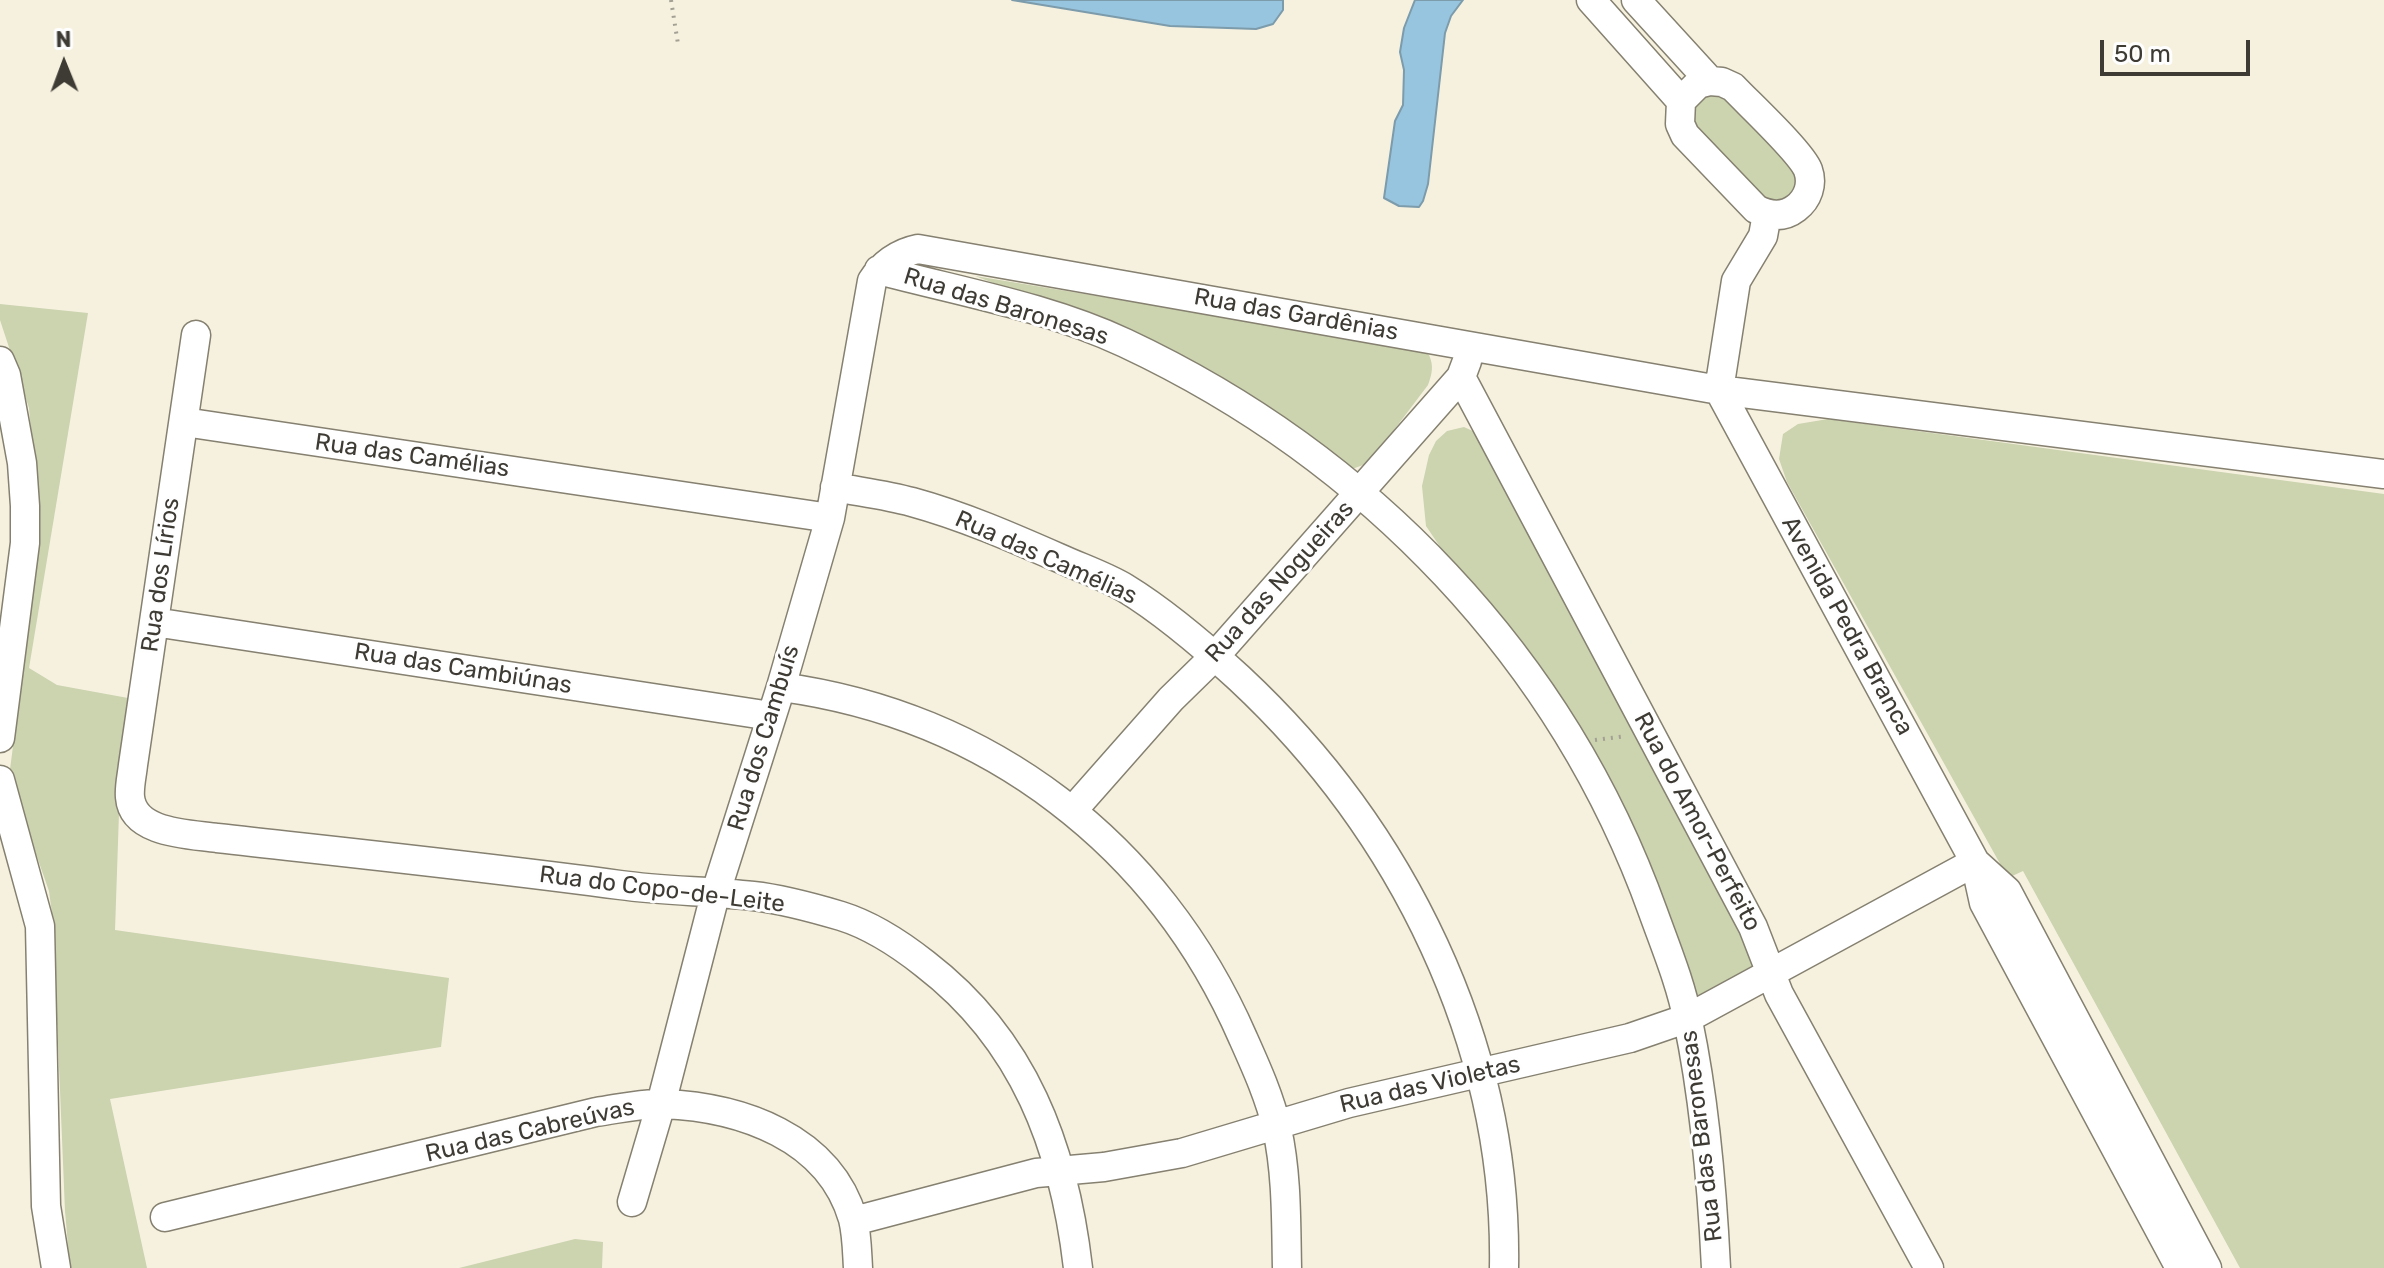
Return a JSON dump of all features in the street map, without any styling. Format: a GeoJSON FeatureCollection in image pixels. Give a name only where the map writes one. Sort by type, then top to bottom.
{"type":"FeatureCollection","features":[{"type":"Feature","properties":{"kind":"street"},"geometry":{"type":"LineString","coordinates":[[1591,0],[1681,101]]}},
{"type":"Feature","properties":{"kind":"street"},"geometry":{"type":"LineString","coordinates":[[1636,0],[1710,81]]}},
{"type":"Feature","properties":{"kind":"street"},"geometry":{"type":"LineString","coordinates":[[1710,81],[1733,87],[1804,162],[1809,172],[1807,196],[1790,212],[1779,216],[1756,209],[1685,135],[1680,124],[1681,101],[1698,84],[1710,81]]}},
{"type":"Feature","properties":{"kind":"street"},"geometry":{"type":"LineString","coordinates":[[1719,390],[1736,281],[1763,236],[1767,214]]}},
{"type":"Feature","properties":{"kind":"street","name":"Rua das Gardênias"},"geometry":{"type":"LineString","coordinates":[[879,270],[904,251],[918,249],[1719,390],[2384,474]]}},
{"type":"Feature","properties":{"kind":"street","name":"Rua dos Cambuís"},"geometry":{"type":"LineString","coordinates":[[632,1202],[661,1104],[715,895],[781,687],[830,518],[866,311],[872,281],[879,270]]}},
{"type":"Feature","properties":{"kind":"street","name":"Rua das Baronesas"},"geometry":{"type":"LineString","coordinates":[[879,270],[1067,320],[1181,371],[1244,408],[1361,493],[1410,536],[1471,601],[1530,676],[1573,743],[1612,814],[1642,882],[1688,1018],[1706,1134],[1716,1268]]}},
{"type":"Feature","properties":{"kind":"street","name":"Rua dos Lírios"},"geometry":{"type":"LineString","coordinates":[[136,815],[130,798],[133,765],[196,335]]}},
{"type":"Feature","properties":{"kind":"street","name":"Rua das Nogueiras"},"geometry":{"type":"LineString","coordinates":[[1073,810],[1171,699],[1215,656],[1461,377],[1473,345]]}},
{"type":"Feature","properties":{"kind":"street"},"geometry":{"type":"LineString","coordinates":[[0,361],[6,375],[22,463],[25,506],[24,555],[0,738]]}},
{"type":"Feature","properties":{"kind":"street","name":"Rua do Amor-Perfeito"},"geometry":{"type":"LineString","coordinates":[[1461,377],[1753,927],[1770,974],[1929,1268]]}},
{"type":"Feature","properties":{"kind":"street","name":"Avenida Pedra Branca"},"geometry":{"type":"LineString","coordinates":[[1719,390],[1975,862],[1984,903],[2180,1268]]}},
{"type":"Feature","properties":{"kind":"street","name":"Rua das Camélias"},"geometry":{"type":"LineString","coordinates":[[184,422],[830,518]]}},
{"type":"Feature","properties":{"kind":"street","name":"Rua das Camélias"},"geometry":{"type":"LineString","coordinates":[[835,487],[909,501],[970,520],[1123,587],[1166,616],[1215,656],[1290,728],[1328,772],[1400,877],[1463,1014],[1496,1142],[1504,1268]]}},
{"type":"Feature","properties":{"kind":"street","name":"Rua das Cambiúnas"},"geometry":{"type":"LineString","coordinates":[[154,622],[771,716]]}},
{"type":"Feature","properties":{"kind":"street"},"geometry":{"type":"LineString","coordinates":[[781,687],[825,693],[877,707],[960,738],[1025,775],[1073,810],[1134,869],[1198,953],[1231,1009],[1256,1067],[1277,1126],[1283,1162],[1287,1268]]}},
{"type":"Feature","properties":{"kind":"street"},"geometry":{"type":"LineString","coordinates":[[0,780],[40,926],[46,1206],[56,1268]]}},
{"type":"Feature","properties":{"kind":"street","name":"Rua do Copo-de-Leite"},"geometry":{"type":"LineString","coordinates":[[136,815],[157,828],[217,838],[715,895],[755,896],[844,917],[904,948],[957,988],[1018,1069],[1042,1115],[1061,1171],[1078,1268]]}},
{"type":"Feature","properties":{"kind":"street"},"geometry":{"type":"LineString","coordinates":[[0,854],[31,898]]}},
{"type":"Feature","properties":{"kind":"street","name":"Avenida Pedra Branca"},"geometry":{"type":"LineString","coordinates":[[1975,862],[2007,891],[2207,1268]]}},
{"type":"Feature","properties":{"kind":"street","name":"Rua das Violetas"},"geometry":{"type":"LineString","coordinates":[[854,1221],[994,1183],[1182,1153],[1349,1103],[1630,1038],[1688,1018],[1975,862]]}},
{"type":"Feature","properties":{"kind":"street","name":"Rua das Cabreúvas"},"geometry":{"type":"LineString","coordinates":[[165,1217],[596,1112],[661,1104],[726,1112],[775,1129],[817,1159],[847,1202],[854,1221],[858,1268]]}},
{"type":"Feature","properties":{"kind":"path"},"geometry":{"type":"LineString","coordinates":[[671,0],[678,44]]}},
{"type":"Feature","properties":{"kind":"path"},"geometry":{"type":"LineString","coordinates":[[1573,743],[1650,733]]}},
{"type":"Feature","properties":{"kind":"green space"},"geometry":{"type":"Polygon","coordinates":[[[1711,93],[1726,97],[1794,169],[1798,183],[1791,197],[1777,203],[1763,199],[1695,128],[1693,106],[1697,100],[1711,93]]]}},
{"type":"Feature","properties":{"kind":"green space"},"geometry":{"type":"Polygon","coordinates":[[[975,276],[1419,349],[1429,355],[1431,374],[1428,385],[1369,463],[1349,470],[1060,308],[975,276]]]}},
{"type":"Feature","properties":{"kind":"green space"},"geometry":{"type":"Polygon","coordinates":[[[0,304],[88,313],[29,668],[57,685],[128,698],[119,813],[115,930],[449,978],[441,1047],[110,1099],[147,1268],[70,1268],[53,921],[49,891],[9,777],[40,540],[29,408],[0,320],[0,304]]]}},
{"type":"Feature","properties":{"kind":"green space"},"geometry":{"type":"Polygon","coordinates":[[[1828,419],[2384,494],[2384,1268],[2240,1268],[2023,871],[2008,878],[1787,482],[1779,459],[1783,434],[1798,424],[1828,419]]]}},
{"type":"Feature","properties":{"kind":"green space"},"geometry":{"type":"Polygon","coordinates":[[[1464,427],[1477,433],[1759,962],[1760,971],[1701,1000],[1696,997],[1678,937],[1645,851],[1610,782],[1566,707],[1451,563],[1426,526],[1422,486],[1429,455],[1436,441],[1447,431],[1464,427]]]}},
{"type":"Feature","properties":{"kind":"green space"},"geometry":{"type":"Polygon","coordinates":[[[575,1239],[603,1242],[602,1268],[459,1268],[575,1239]]]}},
{"type":"Feature","properties":{"kind":"water"},"geometry":{"type":"Polygon","coordinates":[[[1012,0],[1283,0],[1283,10],[1273,24],[1256,29],[1170,26],[1012,0]]]}},
{"type":"Feature","properties":{"kind":"water"},"geometry":{"type":"Polygon","coordinates":[[[1415,0],[1463,0],[1451,16],[1445,33],[1428,184],[1419,207],[1399,206],[1384,198],[1395,121],[1403,105],[1404,70],[1400,52],[1404,28],[1415,0]]]}}]}
